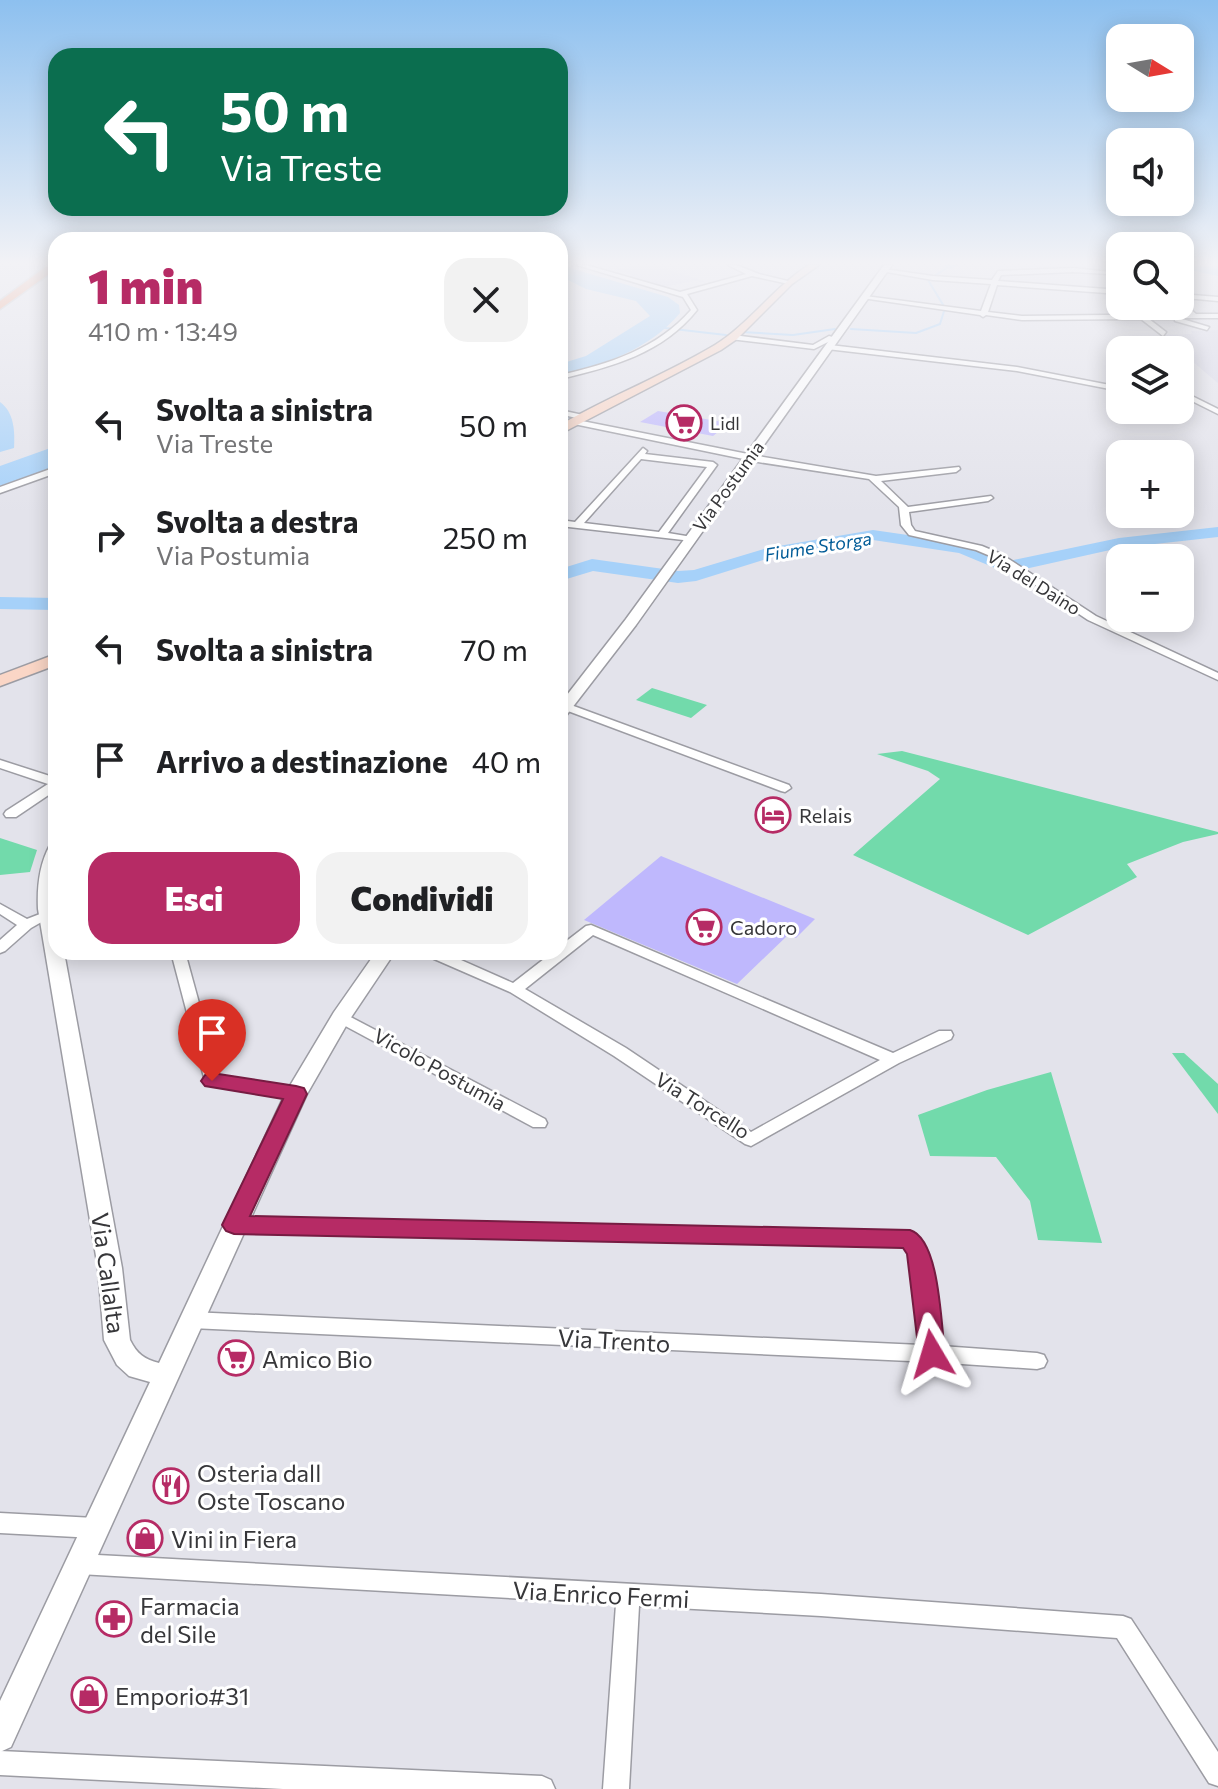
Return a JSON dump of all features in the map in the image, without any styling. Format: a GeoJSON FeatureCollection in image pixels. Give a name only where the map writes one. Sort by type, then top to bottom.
{"type":"FeatureCollection","features":[{"type":"Feature","properties":{"kind":"main road"},"geometry":{"type":"LineString","coordinates":[[568,424],[715,348]]}},
{"type":"Feature","properties":{"kind":"main road"},"geometry":{"type":"LineString","coordinates":[[0,681],[48,662]]}},
{"type":"Feature","properties":{"kind":"street"},"geometry":{"type":"LineString","coordinates":[[568,375],[628,357],[643,348]]}},
{"type":"Feature","properties":{"kind":"street","name":"Via Postumia"},"geometry":{"type":"LineString","coordinates":[[568,704],[829,348]]}},
{"type":"Feature","properties":{"kind":"street"},"geometry":{"type":"LineString","coordinates":[[872,348],[1039,372],[1106,386]]}},
{"type":"Feature","properties":{"kind":"street"},"geometry":{"type":"LineString","coordinates":[[1194,399],[1218,412]]}},
{"type":"Feature","properties":{"kind":"street"},"geometry":{"type":"LineString","coordinates":[[568,416],[653,439],[868,476],[956,469]]}},
{"type":"Feature","properties":{"kind":"street"},"geometry":{"type":"LineString","coordinates":[[577,525],[653,439]]}},
{"type":"Feature","properties":{"kind":"street"},"geometry":{"type":"LineString","coordinates":[[639,456],[713,465],[661,536]]}},
{"type":"Feature","properties":{"kind":"street"},"geometry":{"type":"LineString","coordinates":[[0,490],[48,473]]}},
{"type":"Feature","properties":{"kind":"street","name":"Via del Daino"},"geometry":{"type":"LineString","coordinates":[[868,476],[905,510],[906,525],[912,533],[979,548],[1008,562],[1092,618],[1218,677]]}},
{"type":"Feature","properties":{"kind":"street"},"geometry":{"type":"LineString","coordinates":[[905,510],[988,498]]}},
{"type":"Feature","properties":{"kind":"street"},"geometry":{"type":"LineString","coordinates":[[568,524],[689,539]]}},
{"type":"Feature","properties":{"kind":"street"},"geometry":{"type":"LineString","coordinates":[[38,665],[48,668]]}},
{"type":"Feature","properties":{"kind":"street","name":"Via Postumia"},"geometry":{"type":"LineString","coordinates":[[568,710],[785,788]]}},
{"type":"Feature","properties":{"kind":"street"},"geometry":{"type":"LineString","coordinates":[[0,764],[48,780]]}},
{"type":"Feature","properties":{"kind":"street"},"geometry":{"type":"LineString","coordinates":[[11,814],[48,789]]}},
{"type":"Feature","properties":{"kind":"street","name":"Via Callalta"},"geometry":{"type":"LineString","coordinates":[[48,870],[35,921],[48,938]]}},
{"type":"Feature","properties":{"kind":"street"},"geometry":{"type":"LineString","coordinates":[[0,908],[35,921]]}},
{"type":"Feature","properties":{"kind":"street"},"geometry":{"type":"LineString","coordinates":[[0,948],[35,921]]}},
{"type":"Feature","properties":{"kind":"street"},"geometry":{"type":"LineString","coordinates":[[568,947],[591,929],[893,1059]]}},
{"type":"Feature","properties":{"kind":"street","name":"Via Callalta"},"geometry":{"type":"LineString","coordinates":[[56,960],[108,1253],[117,1340],[126,1358],[138,1368],[165,1375]]}},
{"type":"Feature","properties":{"kind":"street"},"geometry":{"type":"LineString","coordinates":[[180,960],[212,1081],[296,1094]]}},
{"type":"Feature","properties":{"kind":"street"},"geometry":{"type":"LineString","coordinates":[[0,1736],[296,1094],[341,1017],[380,960]]}},
{"type":"Feature","properties":{"kind":"street","name":"Via Torcello"},"geometry":{"type":"LineString","coordinates":[[448,960],[515,989],[620,1052],[751,1140],[893,1059],[945,1035]]}},
{"type":"Feature","properties":{"kind":"street"},"geometry":{"type":"LineString","coordinates":[[515,989],[552,960]]}},
{"type":"Feature","properties":{"kind":"street","name":"Vicolo Postumia"},"geometry":{"type":"LineString","coordinates":[[341,1017],[539,1123]]}},
{"type":"Feature","properties":{"kind":"street"},"geometry":{"type":"LineString","coordinates":[[234,1225],[910,1239],[919,1252],[932,1354]]}},
{"type":"Feature","properties":{"kind":"street","name":"Via Trento"},"geometry":{"type":"LineString","coordinates":[[191,1320],[1037,1361]]}},
{"type":"Feature","properties":{"kind":"street"},"geometry":{"type":"LineString","coordinates":[[0,1523],[95,1528]]}},
{"type":"Feature","properties":{"kind":"street","name":"Via Enrico Fermi"},"geometry":{"type":"LineString","coordinates":[[79,1564],[837,1606],[1123,1627],[1218,1774]]}},
{"type":"Feature","properties":{"kind":"street"},"geometry":{"type":"LineString","coordinates":[[616,1789],[628,1596]]}},
{"type":"Feature","properties":{"kind":"street"},"geometry":{"type":"LineString","coordinates":[[0,1763],[542,1789]]}},
{"type":"Feature","properties":{"kind":"shaded area"},"geometry":{"type":"Polygon","coordinates":[[[1194,348],[1218,348],[1218,383],[1194,363],[1194,348]]]}},
{"type":"Feature","properties":{"kind":"green space"},"geometry":{"type":"Polygon","coordinates":[[[652,688],[707,705],[691,718],[636,700],[652,688]]]}},
{"type":"Feature","properties":{"kind":"green space"},"geometry":{"type":"Polygon","coordinates":[[[902,751],[1218,834],[1183,842],[1127,864],[1137,877],[1028,935],[853,855],[940,779],[928,771],[877,754],[902,751]]]}},
{"type":"Feature","properties":{"kind":"green space"},"geometry":{"type":"Polygon","coordinates":[[[0,838],[37,850],[30,872],[0,875],[0,838]]]}},
{"type":"Feature","properties":{"kind":"green space"},"geometry":{"type":"Polygon","coordinates":[[[1172,1053],[1184,1053],[1218,1084],[1218,1114],[1172,1053]]]}},
{"type":"Feature","properties":{"kind":"green space"},"geometry":{"type":"Polygon","coordinates":[[[1051,1072],[1102,1243],[1038,1240],[1030,1201],[996,1157],[930,1156],[918,1115],[987,1090],[1051,1072]]]}},
{"type":"Feature","properties":{"kind":"water"},"geometry":{"type":"Polygon","coordinates":[[[598,348],[635,348],[568,373],[568,362],[598,348]]]}},
{"type":"Feature","properties":{"kind":"water"},"geometry":{"type":"Polygon","coordinates":[[[0,402],[11,416],[14,448],[0,452],[0,402]]]}},
{"type":"Feature","properties":{"kind":"water"},"geometry":{"type":"Polygon","coordinates":[[[48,449],[48,470],[0,486],[0,466],[48,449]]]}},
{"type":"Feature","properties":{"kind":"building","name":"Lidl"},"geometry":{"type":"Polygon","coordinates":[[[658,411],[729,423],[713,436],[640,422],[658,411]]]}},
{"type":"Feature","properties":{"kind":"building","name":"Cadoro"},"geometry":{"type":"Polygon","coordinates":[[[661,856],[815,919],[796,938],[788,935],[737,984],[584,920],[661,856]]]}},
{"type":"Feature","properties":{"kind":"waterway","name":"Fiume Storga"},"geometry":{"type":"LineString","coordinates":[[568,572],[592,565],[678,577],[696,575],[767,553],[873,535],[963,548],[1007,567],[1119,543],[1218,532]]}},
{"type":"Feature","properties":{"kind":"waterway","name":"Fiume Storga"},"geometry":{"type":"LineString","coordinates":[[0,603],[48,605]]}},
{"type":"Feature","properties":{"kind":"place","name":"Lidl"},"geometry":{"type":"Point","coordinates":[684,423]}},
{"type":"Feature","properties":{"kind":"place","name":"Relais"},"geometry":{"type":"Point","coordinates":[773,815]}},
{"type":"Feature","properties":{"kind":"place","name":"Cadoro"},"geometry":{"type":"Point","coordinates":[704,927]}},
{"type":"Feature","properties":{"kind":"place","name":"Amico Bio"},"geometry":{"type":"Point","coordinates":[236,1358]}},
{"type":"Feature","properties":{"kind":"place","name":"Osteria dall Oste Toscano"},"geometry":{"type":"Point","coordinates":[171,1486]}},
{"type":"Feature","properties":{"kind":"place","name":"Vini in Fiera"},"geometry":{"type":"Point","coordinates":[145,1538]}},
{"type":"Feature","properties":{"kind":"place","name":"Farmacia del Sile"},"geometry":{"type":"Point","coordinates":[114,1619]}},
{"type":"Feature","properties":{"kind":"place","name":"Emporio#31"},"geometry":{"type":"Point","coordinates":[89,1695]}},
{"type":"Feature","properties":{"kind":"route"},"geometry":{"type":"LineString","coordinates":[[212,1081],[296,1094],[234,1225],[910,1239],[919,1252],[932,1354]]}}]}
